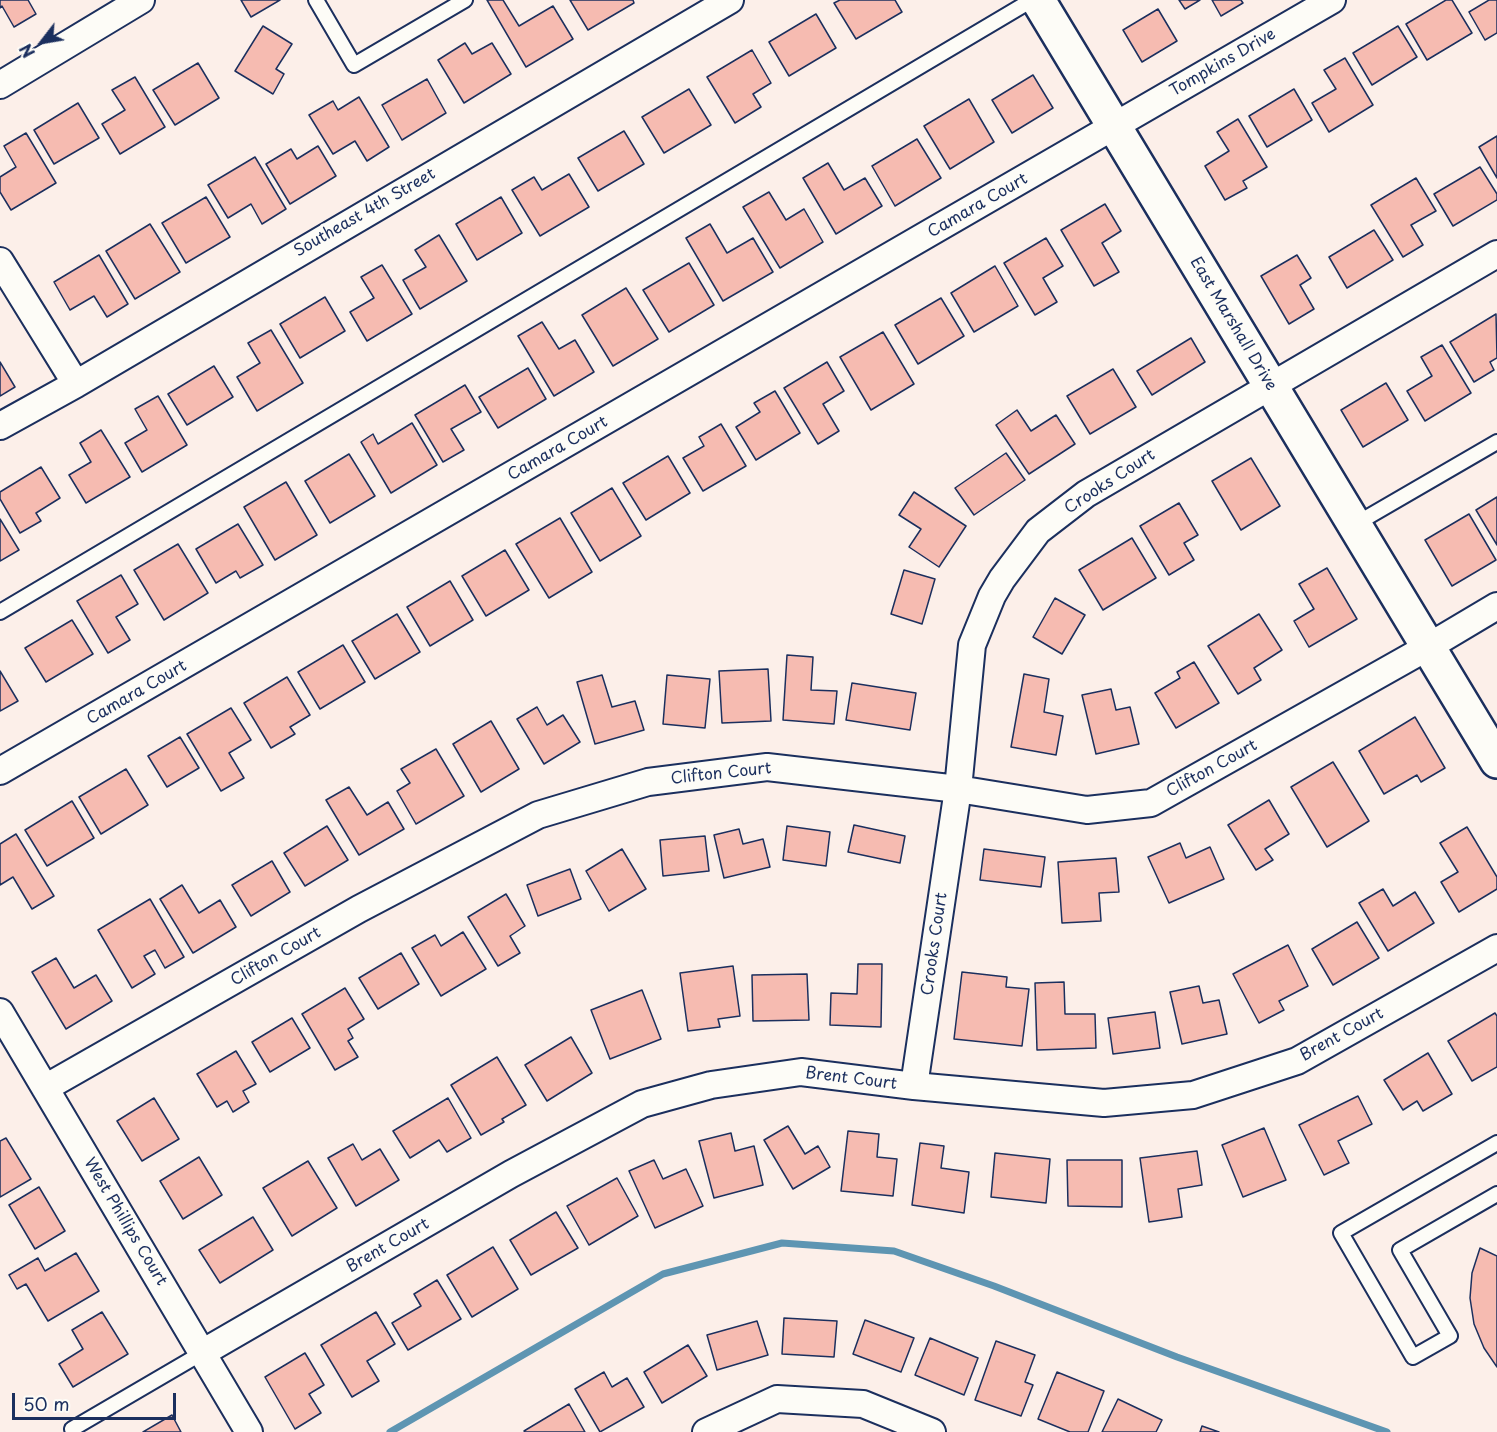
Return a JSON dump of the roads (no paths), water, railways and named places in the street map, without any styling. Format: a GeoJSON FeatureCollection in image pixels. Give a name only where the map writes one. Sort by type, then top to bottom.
{"type":"FeatureCollection","features":[{"type":"Feature","properties":{"kind":"main road","name":"East Marshall Drive"},"geometry":{"type":"LineString","coordinates":[[1038,0],[1497,761]]}},
{"type":"Feature","properties":{"kind":"street"},"geometry":{"type":"LineString","coordinates":[[0,85],[141,0]]}},
{"type":"Feature","properties":{"kind":"street","name":"Southeast 4th Street"},"geometry":{"type":"LineString","coordinates":[[0,426],[76,384],[730,0]]}},
{"type":"Feature","properties":{"kind":"street","name":"Tompkins Drive"},"geometry":{"type":"LineString","coordinates":[[1114,126],[1332,0]]}},
{"type":"Feature","properties":{"kind":"street","name":"Camara Court"},"geometry":{"type":"LineString","coordinates":[[0,771],[1114,126]]}},
{"type":"Feature","properties":{"kind":"street","name":"Crooks Court"},"geometry":{"type":"LineString","coordinates":[[914,1086],[958,789],[972,645],[992,596],[1002,579],[1038,531],[1086,494],[1497,254]]}},
{"type":"Feature","properties":{"kind":"street"},"geometry":{"type":"LineString","coordinates":[[0,261],[76,384]]}},
{"type":"Feature","properties":{"kind":"street","name":"Clifton Court"},"geometry":{"type":"LineString","coordinates":[[45,1088],[359,909],[538,815],[648,782],[767,766],[958,789],[1087,810],[1151,803],[1428,648],[1497,606]]}},
{"type":"Feature","properties":{"kind":"street","name":"Brent Court"},"geometry":{"type":"LineString","coordinates":[[202,1353],[500,1180],[642,1104],[711,1085],[801,1072],[914,1086],[1104,1103],[1193,1095],[1297,1061],[1497,948]]}},
{"type":"Feature","properties":{"kind":"street","name":"West Phillips Court"},"geometry":{"type":"LineString","coordinates":[[0,1012],[249,1432]]}},
{"type":"Feature","properties":{"kind":"street"},"geometry":{"type":"LineString","coordinates":[[706,1432],[777,1399],[863,1404],[932,1432]]}},
{"type":"Feature","properties":{"kind":"lane"},"geometry":{"type":"LineString","coordinates":[[316,0],[354,65],[465,0]]}},
{"type":"Feature","properties":{"kind":"lane"},"geometry":{"type":"LineString","coordinates":[[0,612],[1032,0]]}},
{"type":"Feature","properties":{"kind":"lane"},"geometry":{"type":"LineString","coordinates":[[1354,525],[1497,442]]}},
{"type":"Feature","properties":{"kind":"lane"},"geometry":{"type":"LineString","coordinates":[[1497,1143],[1341,1233],[1413,1357],[1450,1336],[1400,1250],[1497,1194]]}},
{"type":"Feature","properties":{"kind":"lane"},"geometry":{"type":"LineString","coordinates":[[72,1429],[202,1353]]}},
{"type":"Feature","properties":{"kind":"waterway"},"geometry":{"type":"LineString","coordinates":[[390,1432],[663,1274],[782,1243],[894,1251],[994,1286],[1177,1357],[1387,1432]]}}]}
